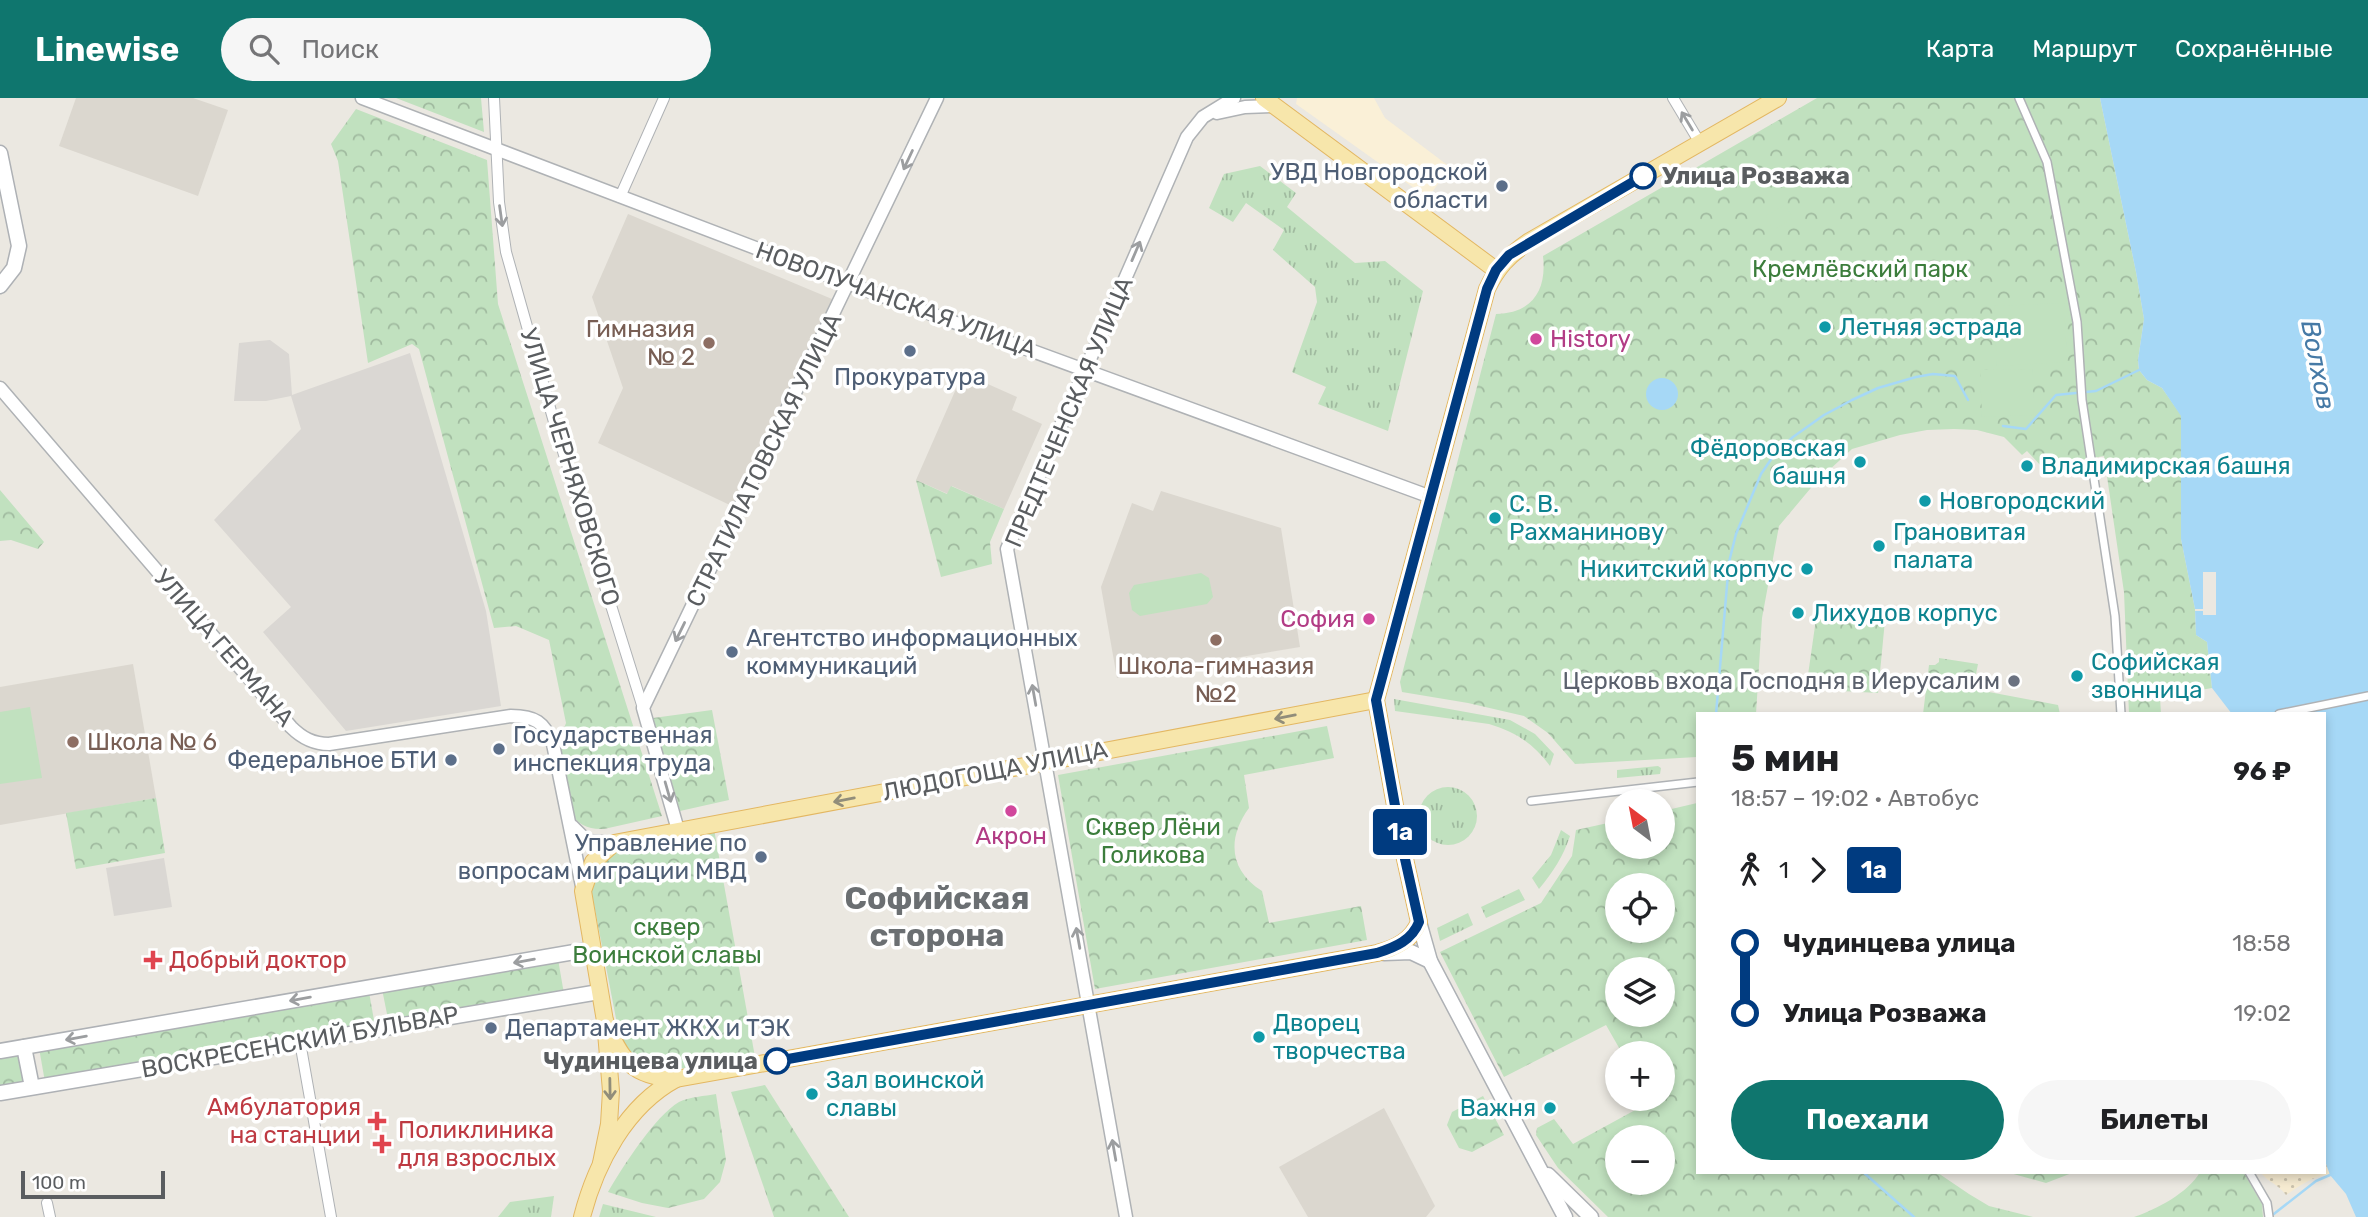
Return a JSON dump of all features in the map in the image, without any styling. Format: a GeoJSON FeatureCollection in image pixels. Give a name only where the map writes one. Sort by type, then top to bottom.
{"type":"FeatureCollection","features":[{"type":"Feature","properties":{"kind":"main road"},"geometry":{"type":"LineString","coordinates":[[1565,1217],[1430,961],[1403,850],[1376,700],[1487,289],[1496,270],[1509,255],[1528,243],[1778,98]]}},
{"type":"Feature","properties":{"kind":"main road"},"geometry":{"type":"LineString","coordinates":[[1270,102],[1496,270]]}},
{"type":"Feature","properties":{"kind":"main road"},"geometry":{"type":"LineString","coordinates":[[0,153],[19,246],[14,268],[0,286]]}},
{"type":"Feature","properties":{"kind":"main road","name":"ЛЮДОГОЩА УЛИЦА"},"geometry":{"type":"LineString","coordinates":[[614,843],[1376,700]]}},
{"type":"Feature","properties":{"kind":"main road"},"geometry":{"type":"LineString","coordinates":[[582,1217],[601,1163],[609,1124],[611,1091],[605,1021],[583,891],[593,862],[614,843]]}},
{"type":"Feature","properties":{"kind":"main road"},"geometry":{"type":"LineString","coordinates":[[605,1021],[615,1045],[628,1064],[651,1077],[676,1079],[1377,953],[1408,939],[1419,922]]}},
{"type":"Feature","properties":{"kind":"main road","name":"ВОСКРЕСЕНСКИЙ БУЛЬВАР"},"geometry":{"type":"LineString","coordinates":[[0,1051],[592,949]]}},
{"type":"Feature","properties":{"kind":"main road"},"geometry":{"type":"LineString","coordinates":[[1377,953],[1411,952],[1430,961]]}},
{"type":"Feature","properties":{"kind":"main road","name":"ВОСКРЕСЕНСКИЙ БУЛЬВАР"},"geometry":{"type":"LineString","coordinates":[[0,1093],[599,992]]}},
{"type":"Feature","properties":{"kind":"main road"},"geometry":{"type":"LineString","coordinates":[[24,1047],[32,1087]]}},
{"type":"Feature","properties":{"kind":"main road"},"geometry":{"type":"LineString","coordinates":[[601,1163],[641,1104],[676,1079]]}},
{"type":"Feature","properties":{"kind":"main road"},"geometry":{"type":"LineString","coordinates":[[1536,1160],[1591,1217]]}},
{"type":"Feature","properties":{"kind":"street","name":"НОВОЛУЧАНСКАЯ УЛИЦА"},"geometry":{"type":"LineString","coordinates":[[362,98],[849,284],[1431,497]]}},
{"type":"Feature","properties":{"kind":"street","name":"УЛИЦА ЧЕРНЯХОВСКОГО"},"geometry":{"type":"LineString","coordinates":[[494,98],[499,202],[506,252],[556,429],[678,830]]}},
{"type":"Feature","properties":{"kind":"street"},"geometry":{"type":"LineString","coordinates":[[620,197],[664,98]]}},
{"type":"Feature","properties":{"kind":"street","name":"СТРАТИЛАТОВСКАЯ УЛИЦА"},"geometry":{"type":"LineString","coordinates":[[643,708],[937,98]]}},
{"type":"Feature","properties":{"kind":"street","name":"ПРЕДТЕЧЕНСКАЯ УЛИЦА"},"geometry":{"type":"LineString","coordinates":[[1126,1217],[1007,549],[1187,137],[1203,117],[1234,98]]}},
{"type":"Feature","properties":{"kind":"street"},"geometry":{"type":"LineString","coordinates":[[1673,98],[1700,143]]}},
{"type":"Feature","properties":{"kind":"street"},"geometry":{"type":"LineString","coordinates":[[2019,98],[2047,162],[2077,322],[2082,400],[2115,616],[2121,712]]}},
{"type":"Feature","properties":{"kind":"street"},"geometry":{"type":"LineString","coordinates":[[1203,117],[1270,102]]}},
{"type":"Feature","properties":{"kind":"street","name":"УЛИЦА ГЕРМАНА"},"geometry":{"type":"LineString","coordinates":[[0,388],[291,727],[304,738],[321,744],[336,744],[501,717],[530,717],[544,725],[553,744],[583,891]]}},
{"type":"Feature","properties":{"kind":"street"},"geometry":{"type":"LineString","coordinates":[[2289,712],[2368,696]]}},
{"type":"Feature","properties":{"kind":"street"},"geometry":{"type":"LineString","coordinates":[[1531,801],[1696,782]]}},
{"type":"Feature","properties":{"kind":"street","name":"ЛЮДОГОЩА УЛИЦА"},"geometry":{"type":"LineString","coordinates":[[570,823],[587,841],[614,843]]}},
{"type":"Feature","properties":{"kind":"street"},"geometry":{"type":"LineString","coordinates":[[300,1042],[331,1217]]}},
{"type":"Feature","properties":{"kind":"street"},"geometry":{"type":"LineString","coordinates":[[2250,1174],[2267,1203],[2269,1216]]}},
{"type":"Feature","properties":{"kind":"street"},"geometry":{"type":"LineString","coordinates":[[47,1203],[50,1217]]}},
{"type":"Feature","properties":{"kind":"shaded area"},"geometry":{"type":"Polygon","coordinates":[[[76,98],[193,98],[228,110],[198,196],[59,146],[76,98]]]}},
{"type":"Feature","properties":{"kind":"shaded area"},"geometry":{"type":"Polygon","coordinates":[[[1297,98],[1374,98],[1385,118],[1450,167],[1428,198],[1296,104],[1297,98]]]}},
{"type":"Feature","properties":{"kind":"shaded area","name":"Гимназия № 2"},"geometry":{"type":"Polygon","coordinates":[[[628,214],[832,299],[732,506],[598,443],[623,388],[592,297],[628,214]]]}},
{"type":"Feature","properties":{"kind":"shaded area"},"geometry":{"type":"Polygon","coordinates":[[[270,340],[289,354],[292,395],[410,353],[486,611],[501,706],[346,731],[263,632],[291,607],[214,520],[301,429],[291,396],[266,401],[234,401],[239,343],[270,340]]]}},
{"type":"Feature","properties":{"kind":"shaded area"},"geometry":{"type":"Polygon","coordinates":[[[963,373],[1017,397],[1012,410],[1042,424],[1004,509],[952,486],[948,494],[916,480],[963,373]]]}},
{"type":"Feature","properties":{"kind":"shaded area"},"geometry":{"type":"Polygon","coordinates":[[[1161,491],[1281,528],[1300,647],[1117,678],[1101,587],[1132,503],[1153,511],[1161,491]]]}},
{"type":"Feature","properties":{"kind":"shaded area","name":"Школа № 6"},"geometry":{"type":"Polygon","coordinates":[[[133,664],[156,798],[0,825],[0,687],[133,664]]]}},
{"type":"Feature","properties":{"kind":"shaded area"},"geometry":{"type":"Polygon","coordinates":[[[164,858],[172,907],[114,916],[106,868],[164,858]]]}},
{"type":"Feature","properties":{"kind":"shaded area"},"geometry":{"type":"Polygon","coordinates":[[[1384,1108],[1435,1206],[1426,1217],[1308,1217],[1279,1167],[1384,1108]]]}},
{"type":"Feature","properties":{"kind":"green space"},"geometry":{"type":"Polygon","coordinates":[[[396,98],[481,98],[484,132],[396,98]]]}},
{"type":"Feature","properties":{"kind":"green space","name":"Кремлёвский парк"},"geometry":{"type":"Polygon","coordinates":[[[1817,98],[2100,98],[2144,319],[2139,370],[2147,380],[2162,388],[2181,415],[2181,539],[2195,609],[2196,635],[2207,642],[2212,688],[2160,697],[2161,712],[2129,712],[2124,592],[2104,456],[2042,467],[2027,451],[2022,455],[2004,437],[1977,430],[1954,429],[1900,435],[1852,449],[1815,483],[1779,526],[1762,618],[1756,712],[1696,712],[1696,757],[1575,764],[1548,733],[1524,716],[1402,692],[1400,682],[1496,314],[1519,309],[1534,298],[1542,280],[1543,256],[1817,98]]]}},
{"type":"Feature","properties":{"kind":"green space"},"geometry":{"type":"Polygon","coordinates":[[[356,109],[487,160],[498,304],[662,816],[604,829],[589,827],[573,817],[558,743],[566,723],[549,640],[516,626],[494,628],[419,349],[412,344],[368,363],[338,161],[331,144],[356,109]]]}},
{"type":"Feature","properties":{"kind":"green space"},"geometry":{"type":"Polygon","coordinates":[[[1260,166],[1296,193],[1287,207],[1355,263],[1385,261],[1423,291],[1388,431],[1318,404],[1326,387],[1292,372],[1317,302],[1315,287],[1273,250],[1284,230],[1246,203],[1233,222],[1209,208],[1224,174],[1260,166]]]}},
{"type":"Feature","properties":{"kind":"green space"},"geometry":{"type":"Polygon","coordinates":[[[1785,205],[1793,218],[1773,230],[1765,216],[1785,205]]]}},
{"type":"Feature","properties":{"kind":"green space"},"geometry":{"type":"Polygon","coordinates":[[[2064,303],[2067,362],[1997,366],[1994,306],[2064,303]]]}},
{"type":"Feature","properties":{"kind":"green space"},"geometry":{"type":"Polygon","coordinates":[[[2032,369],[2034,415],[1982,417],[1980,370],[2032,369]]]}},
{"type":"Feature","properties":{"kind":"green space"},"geometry":{"type":"Polygon","coordinates":[[[916,480],[947,494],[951,486],[1004,509],[990,542],[992,564],[941,577],[916,480]]]}},
{"type":"Feature","properties":{"kind":"green space"},"geometry":{"type":"Polygon","coordinates":[[[0,490],[44,542],[38,549],[11,540],[0,541],[0,490]]]}},
{"type":"Feature","properties":{"kind":"green space"},"geometry":{"type":"Polygon","coordinates":[[[1201,573],[1209,578],[1213,597],[1207,604],[1140,616],[1132,610],[1129,593],[1134,585],[1201,573]]]}},
{"type":"Feature","properties":{"kind":"green space"},"geometry":{"type":"Polygon","coordinates":[[[1818,605],[1885,620],[1878,693],[1806,689],[1818,605]]]}},
{"type":"Feature","properties":{"kind":"green space"},"geometry":{"type":"Polygon","coordinates":[[[1939,658],[1978,664],[1973,689],[2058,705],[2060,712],[1923,712],[1929,665],[1939,662],[1939,658]]]}},
{"type":"Feature","properties":{"kind":"green space"},"geometry":{"type":"Polygon","coordinates":[[[1394,699],[1510,720],[1535,734],[1554,754],[1550,766],[1531,745],[1508,731],[1489,724],[1395,711],[1394,699]]]}},
{"type":"Feature","properties":{"kind":"green space"},"geometry":{"type":"Polygon","coordinates":[[[30,707],[42,778],[0,784],[0,712],[30,707]]]}},
{"type":"Feature","properties":{"kind":"green space"},"geometry":{"type":"Polygon","coordinates":[[[712,710],[729,800],[680,811],[653,718],[712,710]]]}},
{"type":"Feature","properties":{"kind":"green space","name":"Сквер Лёни Голикова"},"geometry":{"type":"Polygon","coordinates":[[[1327,726],[1334,758],[1244,775],[1249,808],[1237,831],[1235,853],[1243,873],[1262,891],[1269,923],[1361,906],[1367,940],[1095,989],[1058,775],[1327,726]]]}},
{"type":"Feature","properties":{"kind":"green space"},"geometry":{"type":"Polygon","coordinates":[[[1658,766],[1661,768],[1660,774],[1617,778],[1617,770],[1658,766]]]}},
{"type":"Feature","properties":{"kind":"green space"},"geometry":{"type":"Polygon","coordinates":[[[1448,787],[1459,789],[1472,800],[1477,816],[1475,827],[1464,840],[1448,845],[1437,843],[1424,832],[1419,816],[1421,805],[1432,792],[1448,787]]]}},
{"type":"Feature","properties":{"kind":"green space"},"geometry":{"type":"Polygon","coordinates":[[[156,798],[165,853],[76,869],[66,813],[156,798]]]}},
{"type":"Feature","properties":{"kind":"green space"},"geometry":{"type":"Polygon","coordinates":[[[1696,803],[1696,1174],[1939,1174],[1989,1206],[2033,1217],[1608,1217],[1558,1168],[1536,1135],[1537,1128],[1554,1119],[1573,1144],[1605,1127],[1605,1195],[1675,1195],[1675,1125],[1608,1125],[1633,1111],[1675,1111],[1675,1041],[1615,1041],[1607,1027],[1675,1027],[1675,957],[1605,957],[1605,1026],[1504,1077],[1440,952],[1541,903],[1572,856],[1576,830],[1605,824],[1605,859],[1675,859],[1675,808],[1696,803]]]}},
{"type":"Feature","properties":{"kind":"green space","name":"сквер Воинской славы"},"geometry":{"type":"Polygon","coordinates":[[[714,829],[755,1057],[688,1068],[664,1069],[635,1056],[619,1034],[591,889],[599,866],[619,848],[714,829]]]}},
{"type":"Feature","properties":{"kind":"green space"},"geometry":{"type":"Polygon","coordinates":[[[1561,830],[1570,836],[1557,864],[1539,889],[1532,878],[1551,855],[1561,830]]]}},
{"type":"Feature","properties":{"kind":"green space"},"geometry":{"type":"Polygon","coordinates":[[[1519,889],[1525,900],[1486,918],[1481,907],[1519,889]]]}},
{"type":"Feature","properties":{"kind":"green space"},"geometry":{"type":"Polygon","coordinates":[[[1468,913],[1473,925],[1440,941],[1437,928],[1468,913]]]}},
{"type":"Feature","properties":{"kind":"green space"},"geometry":{"type":"Polygon","coordinates":[[[558,959],[564,994],[389,1024],[382,989],[558,959]]]}},
{"type":"Feature","properties":{"kind":"green space"},"geometry":{"type":"Polygon","coordinates":[[[369,992],[375,1026],[45,1082],[39,1048],[369,992]]]}},
{"type":"Feature","properties":{"kind":"green space"},"geometry":{"type":"Polygon","coordinates":[[[18,1050],[24,1085],[0,1089],[0,1053],[18,1050]]]}},
{"type":"Feature","properties":{"kind":"green space"},"geometry":{"type":"Polygon","coordinates":[[[765,1085],[849,1217],[774,1217],[731,1092],[765,1085]]]}},
{"type":"Feature","properties":{"kind":"green space"},"geometry":{"type":"Polygon","coordinates":[[[716,1094],[726,1160],[720,1182],[704,1199],[668,1208],[608,1192],[640,1143],[670,1109],[683,1100],[716,1094]]]}},
{"type":"Feature","properties":{"kind":"green space"},"geometry":{"type":"Polygon","coordinates":[[[1483,1096],[1504,1135],[1472,1152],[1459,1148],[1447,1125],[1452,1112],[1483,1096]]]}},
{"type":"Feature","properties":{"kind":"green space"},"geometry":{"type":"Polygon","coordinates":[[[2014,1174],[2069,1174],[2046,1183],[2014,1174]]]}},
{"type":"Feature","properties":{"kind":"green space"},"geometry":{"type":"Polygon","coordinates":[[[2199,1174],[2245,1174],[2262,1204],[2263,1217],[2134,1217],[2171,1199],[2199,1174]]]}},
{"type":"Feature","properties":{"kind":"green space"},"geometry":{"type":"Polygon","coordinates":[[[554,1196],[551,1217],[498,1217],[510,1202],[554,1196]]]}},
{"type":"Feature","properties":{"kind":"green space"},"geometry":{"type":"Polygon","coordinates":[[[603,1204],[656,1217],[599,1217],[603,1204]]]}},
{"type":"Feature","properties":{"kind":"sand"},"geometry":{"type":"Polygon","coordinates":[[[2326,1164],[2330,1175],[2312,1179],[2286,1195],[2262,1174],[2326,1174],[2326,1164]]]}},
{"type":"Feature","properties":{"kind":"water","name":"Волхов"},"geometry":{"type":"Polygon","coordinates":[[[2100,98],[2368,98],[2368,1217],[2356,1217],[2346,1194],[2330,1175],[2326,1164],[2326,712],[2230,712],[2212,688],[2207,642],[2196,635],[2195,609],[2181,539],[2181,416],[2162,388],[2147,380],[2139,370],[2144,319],[2100,98]]]}},
{"type":"Feature","properties":{"kind":"water"},"geometry":{"type":"Polygon","coordinates":[[[1662,378],[1673,383],[1678,394],[1673,405],[1662,410],[1651,405],[1646,394],[1651,383],[1662,378]]]}},
{"type":"Feature","properties":{"kind":"pier"},"geometry":{"type":"Polygon","coordinates":[[[2203,572],[2216,572],[2216,615],[2203,615],[2203,611],[2195,611],[2203,609],[2203,572]]]}},
{"type":"Feature","properties":{"kind":"waterway"},"geometry":{"type":"LineString","coordinates":[[2003,426],[2026,429],[2056,395],[2096,391],[2139,370]]}},
{"type":"Feature","properties":{"kind":"waterway"},"geometry":{"type":"LineString","coordinates":[[1716,712],[1729,562],[1736,534],[1761,474],[1774,455],[1793,437],[1824,415],[1878,388],[1916,377],[1933,374],[1955,376],[1968,400]]}},
{"type":"Feature","properties":{"kind":"waterway"},"geometry":{"type":"LineString","coordinates":[[1865,1174],[1914,1217]]}},
{"type":"Feature","properties":{"kind":"waterway"},"geometry":{"type":"LineString","coordinates":[[2270,1217],[2316,1181],[2330,1175]]}},
{"type":"Feature","properties":{"kind":"bus line","name":"1a"},"geometry":{"type":"LineString","coordinates":[[777,1061],[1377,953],[1401,944],[1412,935],[1419,922],[1376,700],[1487,289],[1496,270],[1509,255],[1643,176]]}},
{"type":"Feature","properties":{"kind":"place","name":"Улица Розважа"},"geometry":{"type":"Point","coordinates":[1643,176]}},
{"type":"Feature","properties":{"kind":"place","name":"УВД Новгородской области"},"geometry":{"type":"Point","coordinates":[1502,186]}},
{"type":"Feature","properties":{"kind":"place","name":"Летняя эстрада"},"geometry":{"type":"Point","coordinates":[1825,327]}},
{"type":"Feature","properties":{"kind":"place","name":"History"},"geometry":{"type":"Point","coordinates":[1536,339]}},
{"type":"Feature","properties":{"kind":"place","name":"Гимназия № 2"},"geometry":{"type":"Point","coordinates":[709,343]}},
{"type":"Feature","properties":{"kind":"place","name":"Прокуратура"},"geometry":{"type":"Point","coordinates":[910,351]}},
{"type":"Feature","properties":{"kind":"place","name":"Фёдоровская башня"},"geometry":{"type":"Point","coordinates":[1860,462]}},
{"type":"Feature","properties":{"kind":"place","name":"Владимирская башня"},"geometry":{"type":"Point","coordinates":[2027,466]}},
{"type":"Feature","properties":{"kind":"place","name":"Новгородский"},"geometry":{"type":"Point","coordinates":[1925,501]}},
{"type":"Feature","properties":{"kind":"place","name":"С. В. Рахманинову"},"geometry":{"type":"Point","coordinates":[1495,518]}},
{"type":"Feature","properties":{"kind":"place","name":"Грановитая палата"},"geometry":{"type":"Point","coordinates":[1879,546]}},
{"type":"Feature","properties":{"kind":"place","name":"Никитский корпус"},"geometry":{"type":"Point","coordinates":[1807,569]}},
{"type":"Feature","properties":{"kind":"place","name":"Лихудов корпус"},"geometry":{"type":"Point","coordinates":[1798,613]}},
{"type":"Feature","properties":{"kind":"place","name":"София"},"geometry":{"type":"Point","coordinates":[1369,619]}},
{"type":"Feature","properties":{"kind":"place","name":"Школа-гимназия №2"},"geometry":{"type":"Point","coordinates":[1216,640]}},
{"type":"Feature","properties":{"kind":"place","name":"Агентство информационных коммуникаций"},"geometry":{"type":"Point","coordinates":[732,652]}},
{"type":"Feature","properties":{"kind":"place","name":"Софийская звонница"},"geometry":{"type":"Point","coordinates":[2077,676]}},
{"type":"Feature","properties":{"kind":"place","name":"Церковь входа Господня в Иерусалим"},"geometry":{"type":"Point","coordinates":[2014,681]}},
{"type":"Feature","properties":{"kind":"place","name":"Школа № 6"},"geometry":{"type":"Point","coordinates":[73,742]}},
{"type":"Feature","properties":{"kind":"place","name":"Государственная инспекция труда"},"geometry":{"type":"Point","coordinates":[499,749]}},
{"type":"Feature","properties":{"kind":"place","name":"Федеральное БТИ"},"geometry":{"type":"Point","coordinates":[451,760]}},
{"type":"Feature","properties":{"kind":"place","name":"Акрон"},"geometry":{"type":"Point","coordinates":[1011,811]}},
{"type":"Feature","properties":{"kind":"place","name":"Управление по вопросам миграции МВД"},"geometry":{"type":"Point","coordinates":[761,857]}},
{"type":"Feature","properties":{"kind":"place","name":"Добрый доктор"},"geometry":{"type":"Point","coordinates":[153,960]}},
{"type":"Feature","properties":{"kind":"place","name":"Департамент ЖКХ и ТЭК"},"geometry":{"type":"Point","coordinates":[491,1028]}},
{"type":"Feature","properties":{"kind":"place","name":"Дворец творчества"},"geometry":{"type":"Point","coordinates":[1259,1037]}},
{"type":"Feature","properties":{"kind":"place","name":"Чудинцева улица"},"geometry":{"type":"Point","coordinates":[777,1061]}},
{"type":"Feature","properties":{"kind":"place","name":"Зал воинской славы"},"geometry":{"type":"Point","coordinates":[812,1094]}},
{"type":"Feature","properties":{"kind":"place","name":"Важня"},"geometry":{"type":"Point","coordinates":[1550,1108]}},
{"type":"Feature","properties":{"kind":"place","name":"Амбулатория на станции"},"geometry":{"type":"Point","coordinates":[377,1121]}},
{"type":"Feature","properties":{"kind":"place","name":"Поликлиника для взрослых"},"geometry":{"type":"Point","coordinates":[382,1144]}},
{"type":"Feature","properties":{"kind":"district","name":"Софийская сторона"},"geometry":{"type":"Point","coordinates":[937,916]}}]}
